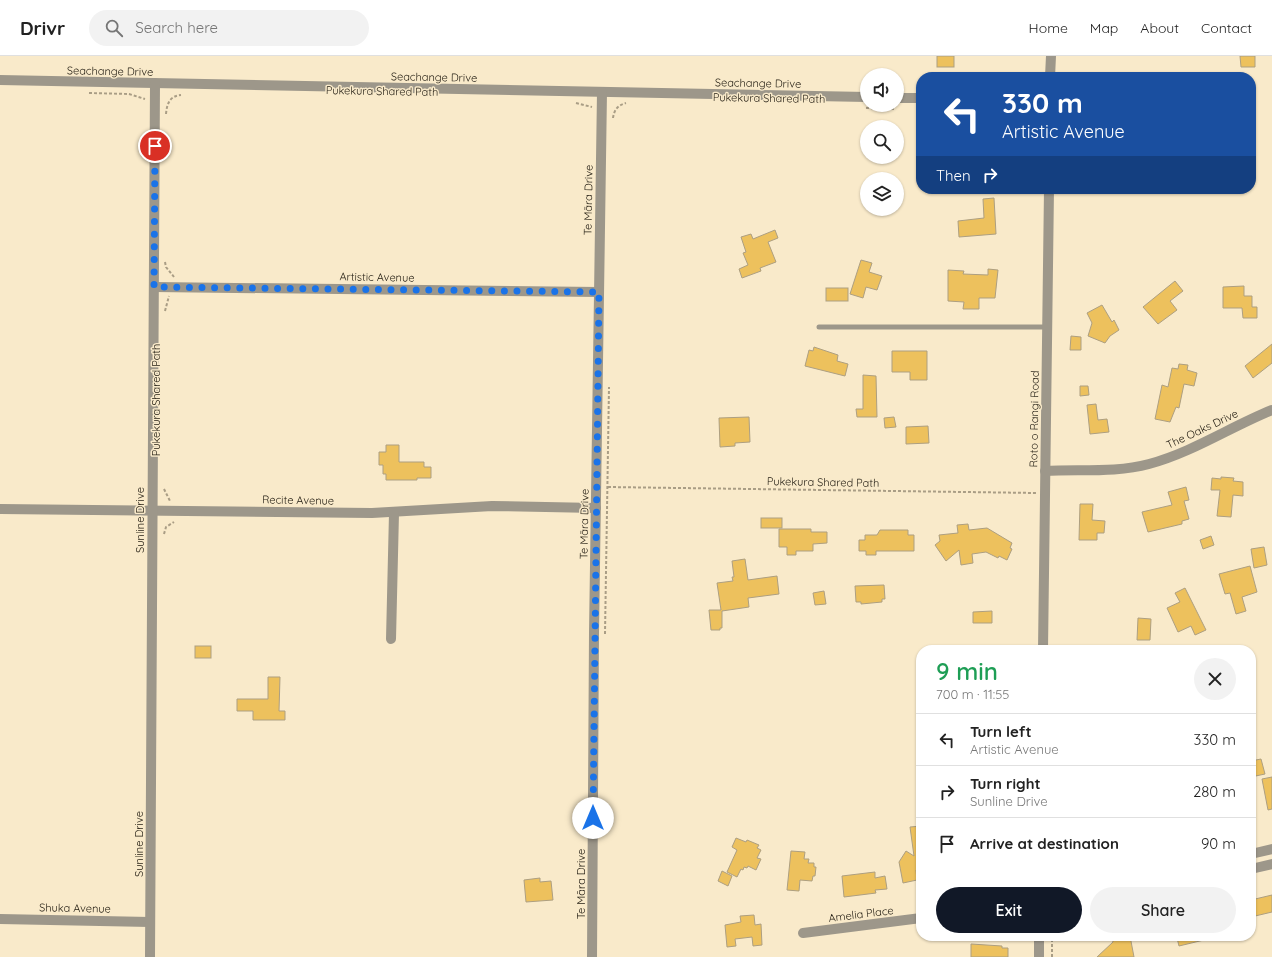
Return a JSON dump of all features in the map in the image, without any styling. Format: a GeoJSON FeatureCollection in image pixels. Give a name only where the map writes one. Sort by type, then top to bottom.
{"type":"FeatureCollection","features":[{"type":"Feature","properties":{"kind":"street"},"geometry":{"type":"LineString","coordinates":[[1050,56],[1050,72]]}},
{"type":"Feature","properties":{"kind":"street","name":"Seachange Drive"},"geometry":{"type":"LineString","coordinates":[[0,80],[860,97]]}},
{"type":"Feature","properties":{"kind":"street","name":"Sunline Drive"},"geometry":{"type":"LineString","coordinates":[[150,957],[155,83]]}},
{"type":"Feature","properties":{"kind":"street","name":"Te Māra Drive"},"geometry":{"type":"LineString","coordinates":[[592,957],[602,92]]}},
{"type":"Feature","properties":{"kind":"street"},"geometry":{"type":"LineString","coordinates":[[904,98],[916,98]]}},
{"type":"Feature","properties":{"kind":"street","name":"Roto o Rangi Road"},"geometry":{"type":"LineString","coordinates":[[1043,645],[1049,194]]}},
{"type":"Feature","properties":{"kind":"street","name":"Artistic Avenue"},"geometry":{"type":"LineString","coordinates":[[154,287],[599,292]]}},
{"type":"Feature","properties":{"kind":"street","name":"The Oaks Drive"},"geometry":{"type":"LineString","coordinates":[[1046,471],[1132,467],[1150,464],[1192,449],[1272,410]]}},
{"type":"Feature","properties":{"kind":"street","name":"Recite Avenue"},"geometry":{"type":"LineString","coordinates":[[0,509],[394,512],[492,506],[596,508]]}},
{"type":"Feature","properties":{"kind":"street"},"geometry":{"type":"LineString","coordinates":[[391,639],[394,512]]}},
{"type":"Feature","properties":{"kind":"street"},"geometry":{"type":"LineString","coordinates":[[1256,853],[1272,849]]}},
{"type":"Feature","properties":{"kind":"street"},"geometry":{"type":"LineString","coordinates":[[1256,868],[1272,864]]}},
{"type":"Feature","properties":{"kind":"street","name":"Shuka Avenue"},"geometry":{"type":"LineString","coordinates":[[0,919],[150,922]]}},
{"type":"Feature","properties":{"kind":"street","name":"Amelia Place"},"geometry":{"type":"LineString","coordinates":[[803,933],[916,919]]}},
{"type":"Feature","properties":{"kind":"street"},"geometry":{"type":"LineString","coordinates":[[1039,941],[1039,957]]}},
{"type":"Feature","properties":{"kind":"lane"},"geometry":{"type":"LineString","coordinates":[[819,327],[1048,327]]}},
{"type":"Feature","properties":{"kind":"path"},"geometry":{"type":"LineString","coordinates":[[84,93],[129,94],[147,99]]}},
{"type":"Feature","properties":{"kind":"path"},"geometry":{"type":"LineString","coordinates":[[164,100],[170,100],[181,95]]}},
{"type":"Feature","properties":{"kind":"path"},"geometry":{"type":"LineString","coordinates":[[166,121],[166,108],[170,100]]}},
{"type":"Feature","properties":{"kind":"path"},"geometry":{"type":"LineString","coordinates":[[574,103],[593,107]]}},
{"type":"Feature","properties":{"kind":"path"},"geometry":{"type":"LineString","coordinates":[[611,107],[618,107],[627,103]]}},
{"type":"Feature","properties":{"kind":"path"},"geometry":{"type":"LineString","coordinates":[[613,125],[614,113],[618,107]]}},
{"type":"Feature","properties":{"kind":"path"},"geometry":{"type":"LineString","coordinates":[[165,255],[166,267],[175,277]]}},
{"type":"Feature","properties":{"kind":"path"},"geometry":{"type":"LineString","coordinates":[[165,313],[170,300],[169,295]]}},
{"type":"Feature","properties":{"kind":"path"},"geometry":{"type":"LineString","coordinates":[[606,634],[609,386]]}},
{"type":"Feature","properties":{"kind":"path"},"geometry":{"type":"LineString","coordinates":[[164,486],[170,504]]}},
{"type":"Feature","properties":{"kind":"path","name":"Pukekura Shared Path"},"geometry":{"type":"LineString","coordinates":[[608,487],[1038,493]]}},
{"type":"Feature","properties":{"kind":"path"},"geometry":{"type":"LineString","coordinates":[[1052,941],[1052,957]]}},
{"type":"Feature","properties":{"kind":"building"},"geometry":{"type":"Polygon","coordinates":[[[937,56],[954,56],[954,67],[937,67],[937,56]]]}},
{"type":"Feature","properties":{"kind":"building"},"geometry":{"type":"Polygon","coordinates":[[[1240,56],[1255,56],[1255,67],[1241,67],[1240,56]]]}},
{"type":"Feature","properties":{"kind":"building"},"geometry":{"type":"Polygon","coordinates":[[[994,198],[996,234],[959,237],[958,221],[984,218],[983,199],[994,198]]]}},
{"type":"Feature","properties":{"kind":"building"},"geometry":{"type":"Polygon","coordinates":[[[775,230],[778,238],[768,242],[776,262],[760,268],[761,271],[742,278],[739,269],[748,265],[743,253],[746,252],[741,237],[751,234],[753,239],[775,230]]]}},
{"type":"Feature","properties":{"kind":"building"},"geometry":{"type":"Polygon","coordinates":[[[861,260],[872,263],[869,272],[882,276],[877,290],[866,287],[863,298],[850,294],[861,260]]]}},
{"type":"Feature","properties":{"kind":"building"},"geometry":{"type":"Polygon","coordinates":[[[988,269],[998,270],[995,298],[979,298],[979,309],[963,309],[964,302],[948,301],[948,270],[964,271],[963,274],[988,275],[988,269]]]}},
{"type":"Feature","properties":{"kind":"building"},"geometry":{"type":"Polygon","coordinates":[[[1175,281],[1183,291],[1170,301],[1177,310],[1158,324],[1143,307],[1175,281]]]}},
{"type":"Feature","properties":{"kind":"building"},"geometry":{"type":"Polygon","coordinates":[[[1244,286],[1244,296],[1252,296],[1252,307],[1257,307],[1257,318],[1243,318],[1242,308],[1223,308],[1223,287],[1244,286]]]}},
{"type":"Feature","properties":{"kind":"building"},"geometry":{"type":"Polygon","coordinates":[[[826,288],[848,288],[848,301],[826,301],[826,288]]]}},
{"type":"Feature","properties":{"kind":"building"},"geometry":{"type":"Polygon","coordinates":[[[1102,305],[1112,322],[1114,320],[1119,330],[1110,336],[1105,343],[1088,336],[1092,323],[1087,313],[1102,305]]]}},
{"type":"Feature","properties":{"kind":"building"},"geometry":{"type":"Polygon","coordinates":[[[1071,336],[1081,337],[1081,350],[1070,350],[1071,336]]]}},
{"type":"Feature","properties":{"kind":"building"},"geometry":{"type":"Polygon","coordinates":[[[1272,344],[1272,363],[1253,378],[1245,366],[1272,344]]]}},
{"type":"Feature","properties":{"kind":"building"},"geometry":{"type":"Polygon","coordinates":[[[814,347],[838,355],[837,361],[848,364],[845,376],[805,366],[809,350],[813,351],[814,347]]]}},
{"type":"Feature","properties":{"kind":"building"},"geometry":{"type":"Polygon","coordinates":[[[892,351],[927,351],[927,380],[910,380],[910,372],[892,372],[892,351]]]}},
{"type":"Feature","properties":{"kind":"building"},"geometry":{"type":"Polygon","coordinates":[[[1179,364],[1188,365],[1187,370],[1197,373],[1194,386],[1184,384],[1179,408],[1176,407],[1170,422],[1155,419],[1162,385],[1168,387],[1172,368],[1178,369],[1179,364]]]}},
{"type":"Feature","properties":{"kind":"building"},"geometry":{"type":"Polygon","coordinates":[[[863,375],[876,376],[877,417],[857,417],[856,409],[863,409],[863,375]]]}},
{"type":"Feature","properties":{"kind":"building"},"geometry":{"type":"Polygon","coordinates":[[[1080,386],[1088,386],[1089,395],[1080,396],[1080,386]]]}},
{"type":"Feature","properties":{"kind":"building"},"geometry":{"type":"Polygon","coordinates":[[[1096,404],[1098,420],[1107,419],[1109,432],[1090,434],[1087,405],[1096,404]]]}},
{"type":"Feature","properties":{"kind":"building"},"geometry":{"type":"Polygon","coordinates":[[[749,417],[750,442],[735,443],[735,446],[720,447],[719,418],[749,417]]]}},
{"type":"Feature","properties":{"kind":"building"},"geometry":{"type":"Polygon","coordinates":[[[894,417],[896,427],[885,428],[884,418],[894,417]]]}},
{"type":"Feature","properties":{"kind":"building"},"geometry":{"type":"Polygon","coordinates":[[[928,426],[929,443],[906,444],[906,427],[928,426]]]}},
{"type":"Feature","properties":{"kind":"building"},"geometry":{"type":"Polygon","coordinates":[[[386,445],[399,445],[399,462],[424,462],[424,467],[431,467],[431,478],[417,478],[417,480],[386,480],[386,474],[383,474],[383,465],[379,465],[379,452],[386,452],[386,445]]]}},
{"type":"Feature","properties":{"kind":"building"},"geometry":{"type":"Polygon","coordinates":[[[1221,477],[1234,478],[1233,481],[1243,482],[1243,496],[1233,495],[1231,517],[1217,516],[1220,490],[1211,490],[1212,478],[1221,479],[1221,477]]]}},
{"type":"Feature","properties":{"kind":"building"},"geometry":{"type":"Polygon","coordinates":[[[1186,487],[1189,500],[1184,501],[1189,519],[1182,521],[1182,524],[1148,532],[1142,512],[1172,505],[1168,492],[1186,487]]]}},
{"type":"Feature","properties":{"kind":"building"},"geometry":{"type":"Polygon","coordinates":[[[1080,504],[1093,504],[1092,520],[1105,521],[1104,533],[1097,533],[1097,540],[1079,540],[1080,504]]]}},
{"type":"Feature","properties":{"kind":"building"},"geometry":{"type":"Polygon","coordinates":[[[761,518],[782,518],[782,528],[761,528],[761,518]]]}},
{"type":"Feature","properties":{"kind":"building"},"geometry":{"type":"Polygon","coordinates":[[[968,524],[969,530],[987,528],[1012,543],[1010,548],[1012,549],[1007,560],[999,556],[998,558],[986,552],[972,554],[973,563],[961,565],[959,550],[946,561],[935,545],[940,541],[939,535],[958,533],[957,525],[968,524]]]}},
{"type":"Feature","properties":{"kind":"building"},"geometry":{"type":"Polygon","coordinates":[[[779,529],[811,529],[811,532],[827,532],[827,543],[813,544],[813,551],[796,551],[796,555],[787,555],[787,547],[779,547],[779,529]]]}},
{"type":"Feature","properties":{"kind":"building"},"geometry":{"type":"Polygon","coordinates":[[[880,530],[908,530],[908,535],[914,535],[914,551],[876,551],[876,555],[866,555],[866,551],[859,551],[859,540],[865,540],[865,535],[877,535],[880,530]]]}},
{"type":"Feature","properties":{"kind":"building"},"geometry":{"type":"Polygon","coordinates":[[[1211,536],[1214,545],[1203,549],[1200,540],[1211,536]]]}},
{"type":"Feature","properties":{"kind":"building"},"geometry":{"type":"Polygon","coordinates":[[[1264,547],[1267,565],[1254,568],[1251,549],[1264,547]]]}},
{"type":"Feature","properties":{"kind":"building"},"geometry":{"type":"Polygon","coordinates":[[[745,559],[748,580],[777,576],[779,594],[748,598],[749,607],[722,611],[722,628],[720,628],[720,630],[711,630],[709,610],[721,610],[717,583],[733,581],[732,561],[745,559]]]}},
{"type":"Feature","properties":{"kind":"building"},"geometry":{"type":"Polygon","coordinates":[[[1250,566],[1257,592],[1242,597],[1246,611],[1236,614],[1230,593],[1225,594],[1219,574],[1250,566]]]}},
{"type":"Feature","properties":{"kind":"building"},"geometry":{"type":"Polygon","coordinates":[[[884,585],[885,599],[882,599],[882,602],[861,604],[861,602],[856,602],[855,586],[884,585]]]}},
{"type":"Feature","properties":{"kind":"building"},"geometry":{"type":"Polygon","coordinates":[[[1185,588],[1206,630],[1195,635],[1191,626],[1178,632],[1167,608],[1180,602],[1175,593],[1185,588]]]}},
{"type":"Feature","properties":{"kind":"building"},"geometry":{"type":"Polygon","coordinates":[[[824,591],[826,604],[815,605],[813,593],[824,591]]]}},
{"type":"Feature","properties":{"kind":"building"},"geometry":{"type":"Polygon","coordinates":[[[992,611],[992,623],[973,623],[973,612],[992,611]]]}},
{"type":"Feature","properties":{"kind":"building"},"geometry":{"type":"Polygon","coordinates":[[[1138,618],[1151,619],[1150,640],[1137,640],[1138,618]]]}},
{"type":"Feature","properties":{"kind":"building"},"geometry":{"type":"Polygon","coordinates":[[[195,646],[211,646],[211,658],[195,658],[195,646]]]}},
{"type":"Feature","properties":{"kind":"building"},"geometry":{"type":"Polygon","coordinates":[[[268,677],[280,677],[279,711],[285,711],[285,720],[253,720],[253,711],[237,711],[237,699],[268,699],[268,677]]]}},
{"type":"Feature","properties":{"kind":"building"},"geometry":{"type":"Polygon","coordinates":[[[1261,759],[1265,774],[1256,776],[1256,760],[1261,759]]]}},
{"type":"Feature","properties":{"kind":"building"},"geometry":{"type":"Polygon","coordinates":[[[1272,777],[1272,809],[1268,810],[1262,779],[1272,777]]]}},
{"type":"Feature","properties":{"kind":"building"},"geometry":{"type":"Polygon","coordinates":[[[916,826],[916,880],[903,883],[899,862],[906,851],[914,856],[910,827],[916,826]]]}},
{"type":"Feature","properties":{"kind":"building"},"geometry":{"type":"Polygon","coordinates":[[[736,838],[746,842],[747,840],[759,845],[757,848],[761,850],[757,858],[761,859],[756,870],[748,866],[747,868],[744,867],[743,870],[741,869],[737,877],[727,872],[737,850],[732,847],[736,838]]]}},
{"type":"Feature","properties":{"kind":"building"},"geometry":{"type":"Polygon","coordinates":[[[791,851],[805,852],[804,859],[809,859],[808,863],[814,863],[814,867],[816,867],[815,876],[813,876],[812,881],[800,880],[799,891],[787,890],[791,851]]]}},
{"type":"Feature","properties":{"kind":"building"},"geometry":{"type":"Polygon","coordinates":[[[722,871],[732,876],[728,886],[718,881],[722,871]]]}},
{"type":"Feature","properties":{"kind":"building"},"geometry":{"type":"Polygon","coordinates":[[[875,872],[875,878],[885,876],[887,889],[875,890],[876,893],[844,897],[842,876],[875,872]]]}},
{"type":"Feature","properties":{"kind":"building"},"geometry":{"type":"Polygon","coordinates":[[[540,878],[540,882],[551,881],[553,900],[526,902],[524,880],[540,878]]]}},
{"type":"Feature","properties":{"kind":"building"},"geometry":{"type":"Polygon","coordinates":[[[1272,895],[1272,912],[1256,916],[1256,899],[1272,895]]]}},
{"type":"Feature","properties":{"kind":"building"},"geometry":{"type":"Polygon","coordinates":[[[754,915],[755,925],[761,924],[762,945],[753,946],[752,937],[735,939],[736,946],[727,947],[725,925],[741,922],[740,916],[754,915]]]}},
{"type":"Feature","properties":{"kind":"building"},"geometry":{"type":"Polygon","coordinates":[[[1131,941],[1134,957],[1097,957],[1113,942],[1131,941]]]}},
{"type":"Feature","properties":{"kind":"building"},"geometry":{"type":"Polygon","coordinates":[[[1178,941],[1200,941],[1179,946],[1178,941]]]}},
{"type":"Feature","properties":{"kind":"building"},"geometry":{"type":"Polygon","coordinates":[[[971,944],[1002,946],[1002,948],[1008,948],[1008,957],[971,957],[971,944]]]}},
{"type":"Feature","properties":{"kind":"route"},"geometry":{"type":"LineString","coordinates":[[155,146],[154,287],[599,292],[593,818]]}}]}
